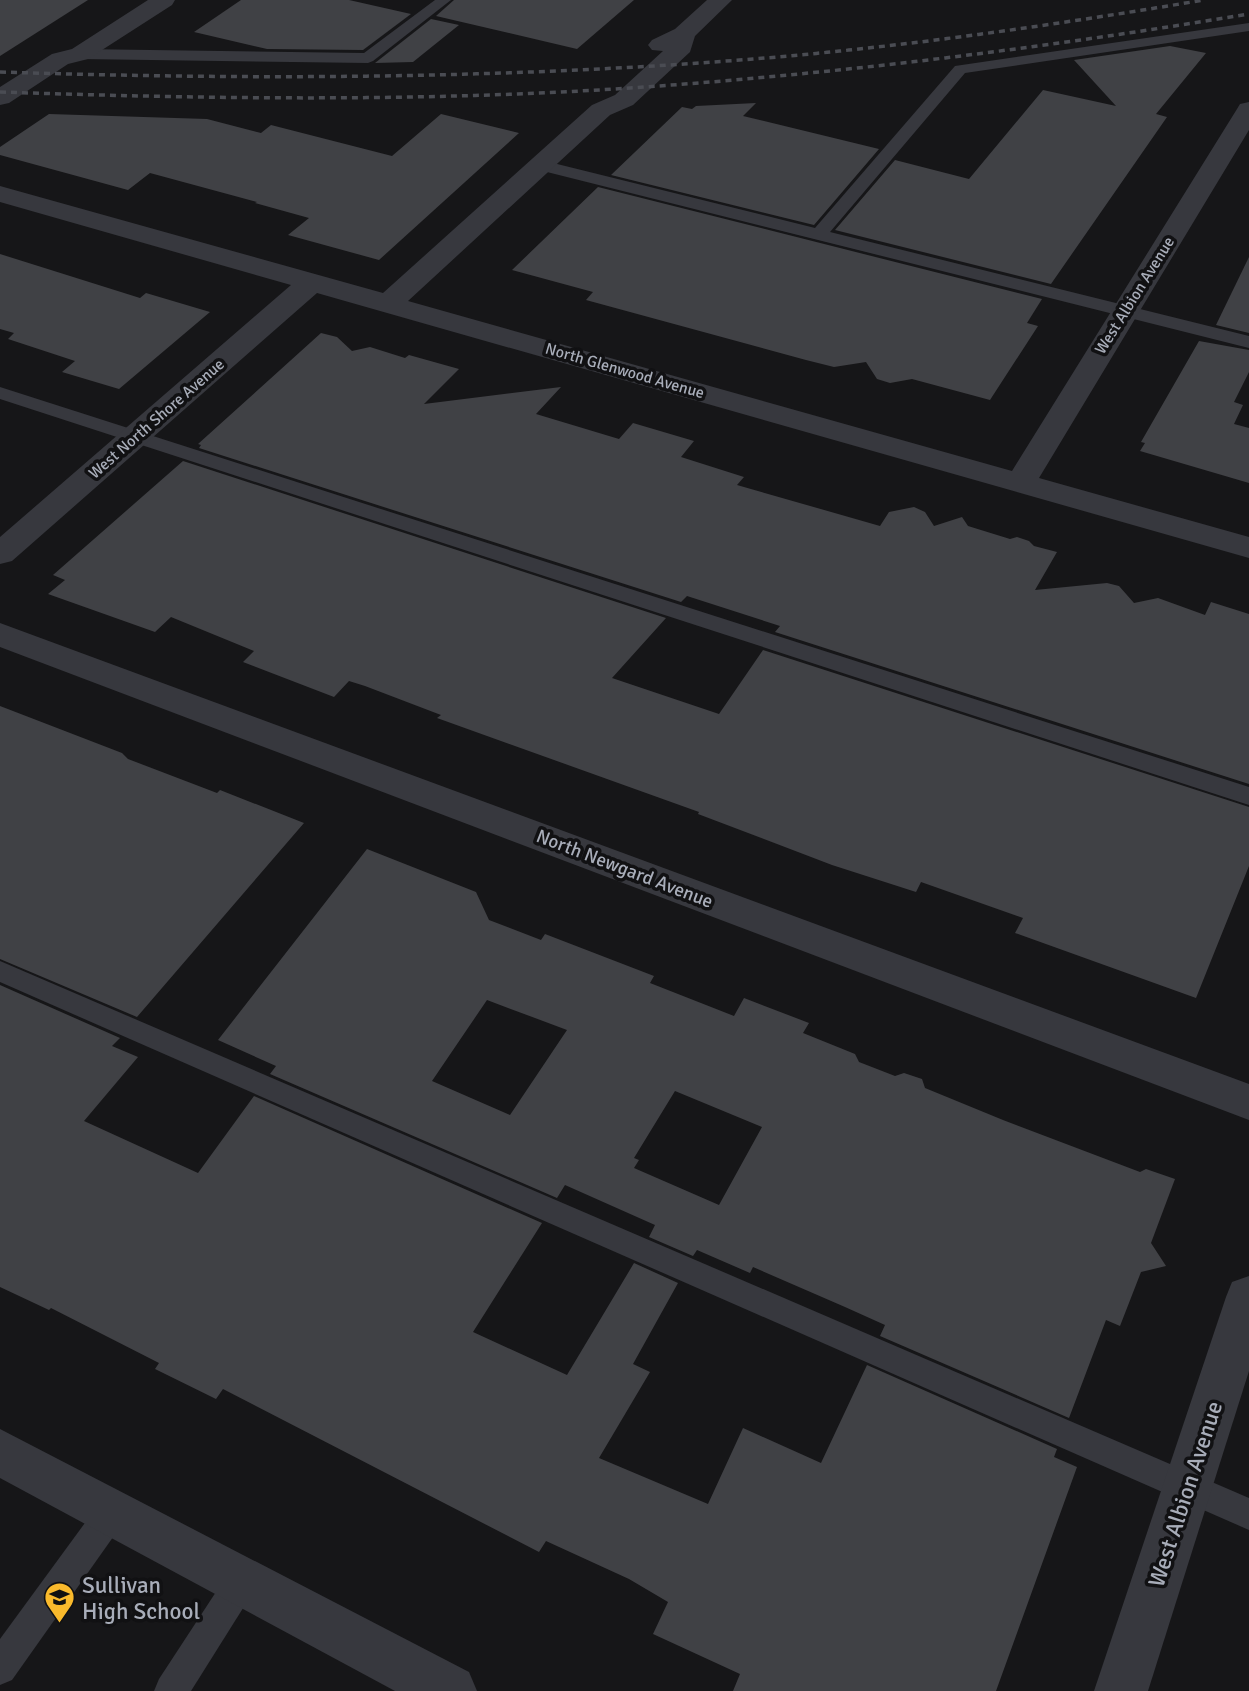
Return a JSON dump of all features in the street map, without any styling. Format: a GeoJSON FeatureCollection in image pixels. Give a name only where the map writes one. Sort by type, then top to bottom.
{"type":"FeatureCollection","features":[{"type":"Feature","properties":{"kind":"street"},"geometry":{"type":"LineString","coordinates":[[0,98],[60,58],[80,54],[164,0]]}},
{"type":"Feature","properties":{"kind":"street"},"geometry":{"type":"LineString","coordinates":[[389,303],[601,110],[624,100],[634,91],[682,47],[683,34],[721,0]]}},
{"type":"Feature","properties":{"kind":"street"},"geometry":{"type":"LineString","coordinates":[[0,109],[24,102],[87,60],[80,54]]}},
{"type":"Feature","properties":{"kind":"street","name":"West Albion Avenue"},"geometry":{"type":"LineString","coordinates":[[1020,483],[1249,109]]}},
{"type":"Feature","properties":{"kind":"street","name":"North Glenwood Avenue"},"geometry":{"type":"LineString","coordinates":[[0,194],[1249,548]]}},
{"type":"Feature","properties":{"kind":"street","name":"West North Shore Avenue"},"geometry":{"type":"LineString","coordinates":[[0,554],[312,282]]}},
{"type":"Feature","properties":{"kind":"street","name":"North Newgard Avenue"},"geometry":{"type":"LineString","coordinates":[[0,634],[1249,1102]]}},
{"type":"Feature","properties":{"kind":"street","name":"West Albion Avenue"},"geometry":{"type":"LineString","coordinates":[[1121,1691],[1249,1297]]}},
{"type":"Feature","properties":{"kind":"street"},"geometry":{"type":"LineString","coordinates":[[0,1452],[450,1691]]}},
{"type":"Feature","properties":{"kind":"lane"},"geometry":{"type":"LineString","coordinates":[[80,54],[368,58],[444,0]]}},
{"type":"Feature","properties":{"kind":"lane"},"geometry":{"type":"LineString","coordinates":[[818,235],[960,69],[1249,27]]}},
{"type":"Feature","properties":{"kind":"lane"},"geometry":{"type":"LineString","coordinates":[[541,165],[1249,342]]}},
{"type":"Feature","properties":{"kind":"lane"},"geometry":{"type":"LineString","coordinates":[[0,393],[1249,796]]}},
{"type":"Feature","properties":{"kind":"lane"},"geometry":{"type":"LineString","coordinates":[[0,971],[1249,1514]]}},
{"type":"Feature","properties":{"kind":"lane"},"geometry":{"type":"LineString","coordinates":[[0,1668],[112,1511]]}},
{"type":"Feature","properties":{"kind":"lane"},"geometry":{"type":"LineString","coordinates":[[171,1691],[243,1581]]}},
{"type":"Feature","properties":{"kind":"building"},"geometry":{"type":"Polygon","coordinates":[[[0,0],[88,0],[0,56],[0,0]]]}},
{"type":"Feature","properties":{"kind":"building"},"geometry":{"type":"Polygon","coordinates":[[[241,0],[349,0],[411,14],[363,50],[267,49],[194,32],[241,0]]]}},
{"type":"Feature","properties":{"kind":"building"},"geometry":{"type":"Polygon","coordinates":[[[454,0],[634,0],[577,49],[436,16],[454,0]]]}},
{"type":"Feature","properties":{"kind":"building"},"geometry":{"type":"Polygon","coordinates":[[[431,19],[459,25],[413,62],[375,63],[431,19]]]}},
{"type":"Feature","properties":{"kind":"building"},"geometry":{"type":"Polygon","coordinates":[[[1170,46],[1206,53],[1156,114],[1167,117],[1051,284],[835,230],[895,160],[969,179],[1043,90],[1116,106],[1074,60],[1170,46]]]}},
{"type":"Feature","properties":{"kind":"building"},"geometry":{"type":"Polygon","coordinates":[[[756,103],[743,116],[879,149],[814,225],[611,175],[682,107],[692,109],[696,106],[756,103]]]}},
{"type":"Feature","properties":{"kind":"building"},"geometry":{"type":"Polygon","coordinates":[[[49,114],[207,119],[261,133],[271,125],[392,156],[441,114],[519,133],[379,260],[288,235],[309,218],[255,203],[257,202],[150,173],[128,190],[0,155],[0,147],[49,114]]]}},
{"type":"Feature","properties":{"kind":"building"},"geometry":{"type":"Polygon","coordinates":[[[598,187],[1042,299],[1027,323],[1038,326],[990,400],[912,379],[890,383],[877,379],[866,362],[834,367],[806,360],[586,300],[593,292],[512,270],[598,187]]]}},
{"type":"Feature","properties":{"kind":"building"},"geometry":{"type":"Polygon","coordinates":[[[0,254],[140,298],[146,293],[210,312],[119,389],[62,372],[75,361],[8,339],[14,333],[0,329],[0,254]]]}},
{"type":"Feature","properties":{"kind":"building"},"geometry":{"type":"Polygon","coordinates":[[[1249,257],[1249,333],[1216,325],[1249,257]]]}},
{"type":"Feature","properties":{"kind":"building"},"geometry":{"type":"Polygon","coordinates":[[[321,333],[337,337],[352,351],[370,347],[405,358],[409,355],[459,369],[424,404],[561,387],[536,414],[619,439],[633,423],[694,441],[681,457],[744,477],[737,485],[880,526],[889,512],[914,507],[925,512],[934,526],[962,517],[968,526],[1010,539],[1017,537],[1029,541],[1034,546],[1057,552],[1035,590],[1107,583],[1119,586],[1134,603],[1158,598],[1205,615],[1211,602],[1249,614],[1249,784],[775,632],[780,626],[687,596],[681,602],[199,448],[201,445],[198,444],[321,333]]]}},
{"type":"Feature","properties":{"kind":"building"},"geometry":{"type":"Polygon","coordinates":[[[1199,341],[1249,350],[1249,372],[1234,402],[1243,405],[1234,424],[1249,428],[1249,483],[1140,451],[1145,443],[1141,442],[1199,341]]]}},
{"type":"Feature","properties":{"kind":"building"},"geometry":{"type":"Polygon","coordinates":[[[183,461],[666,618],[612,678],[719,714],[763,650],[1249,807],[1249,866],[1196,998],[1015,933],[1023,918],[921,882],[916,892],[832,865],[698,814],[699,812],[437,718],[441,715],[365,686],[349,681],[334,697],[243,662],[254,651],[171,617],[155,632],[48,594],[65,580],[53,575],[183,461]]]}},
{"type":"Feature","properties":{"kind":"building"},"geometry":{"type":"Polygon","coordinates":[[[0,706],[122,753],[128,759],[217,793],[220,790],[304,823],[137,1017],[0,959],[0,706]]]}},
{"type":"Feature","properties":{"kind":"building"},"geometry":{"type":"Polygon","coordinates":[[[367,849],[476,892],[489,920],[541,940],[545,934],[654,976],[650,983],[734,1016],[744,998],[809,1023],[803,1033],[855,1054],[859,1062],[895,1076],[904,1073],[922,1079],[925,1088],[1003,1120],[1140,1172],[1146,1169],[1175,1179],[1151,1243],[1166,1266],[1141,1272],[1120,1326],[1106,1320],[1069,1418],[880,1336],[885,1325],[845,1307],[753,1267],[750,1273],[697,1250],[693,1256],[649,1237],[655,1225],[565,1185],[557,1198],[270,1074],[276,1066],[218,1040],[367,849]],[[487,1000],[432,1081],[510,1115],[567,1030],[487,1000]],[[675,1091],[634,1158],[639,1160],[634,1168],[719,1205],[762,1127],[675,1091]]]}},
{"type":"Feature","properties":{"kind":"building"},"geometry":{"type":"Polygon","coordinates":[[[0,985],[120,1038],[112,1046],[138,1057],[84,1121],[198,1173],[254,1096],[542,1223],[473,1332],[567,1375],[634,1263],[678,1283],[633,1364],[650,1372],[599,1458],[708,1504],[743,1428],[821,1463],[867,1365],[1057,1449],[1054,1457],[1077,1467],[996,1691],[733,1691],[740,1674],[653,1634],[668,1602],[629,1579],[546,1541],[539,1552],[223,1389],[216,1399],[155,1369],[159,1363],[51,1308],[49,1310],[0,1287],[0,985]]]}},
{"type":"Feature","properties":{"kind":"railway"},"geometry":{"type":"LineString","coordinates":[[0,72],[282,77],[471,74],[659,66],[923,42],[1204,0]]}},
{"type":"Feature","properties":{"kind":"railway"},"geometry":{"type":"LineString","coordinates":[[0,92],[315,98],[472,96],[630,88],[940,58],[1249,14]]}},
{"type":"Feature","properties":{"kind":"place","name":"Sullivan High School"},"geometry":{"type":"Point","coordinates":[59,1625]}}]}
